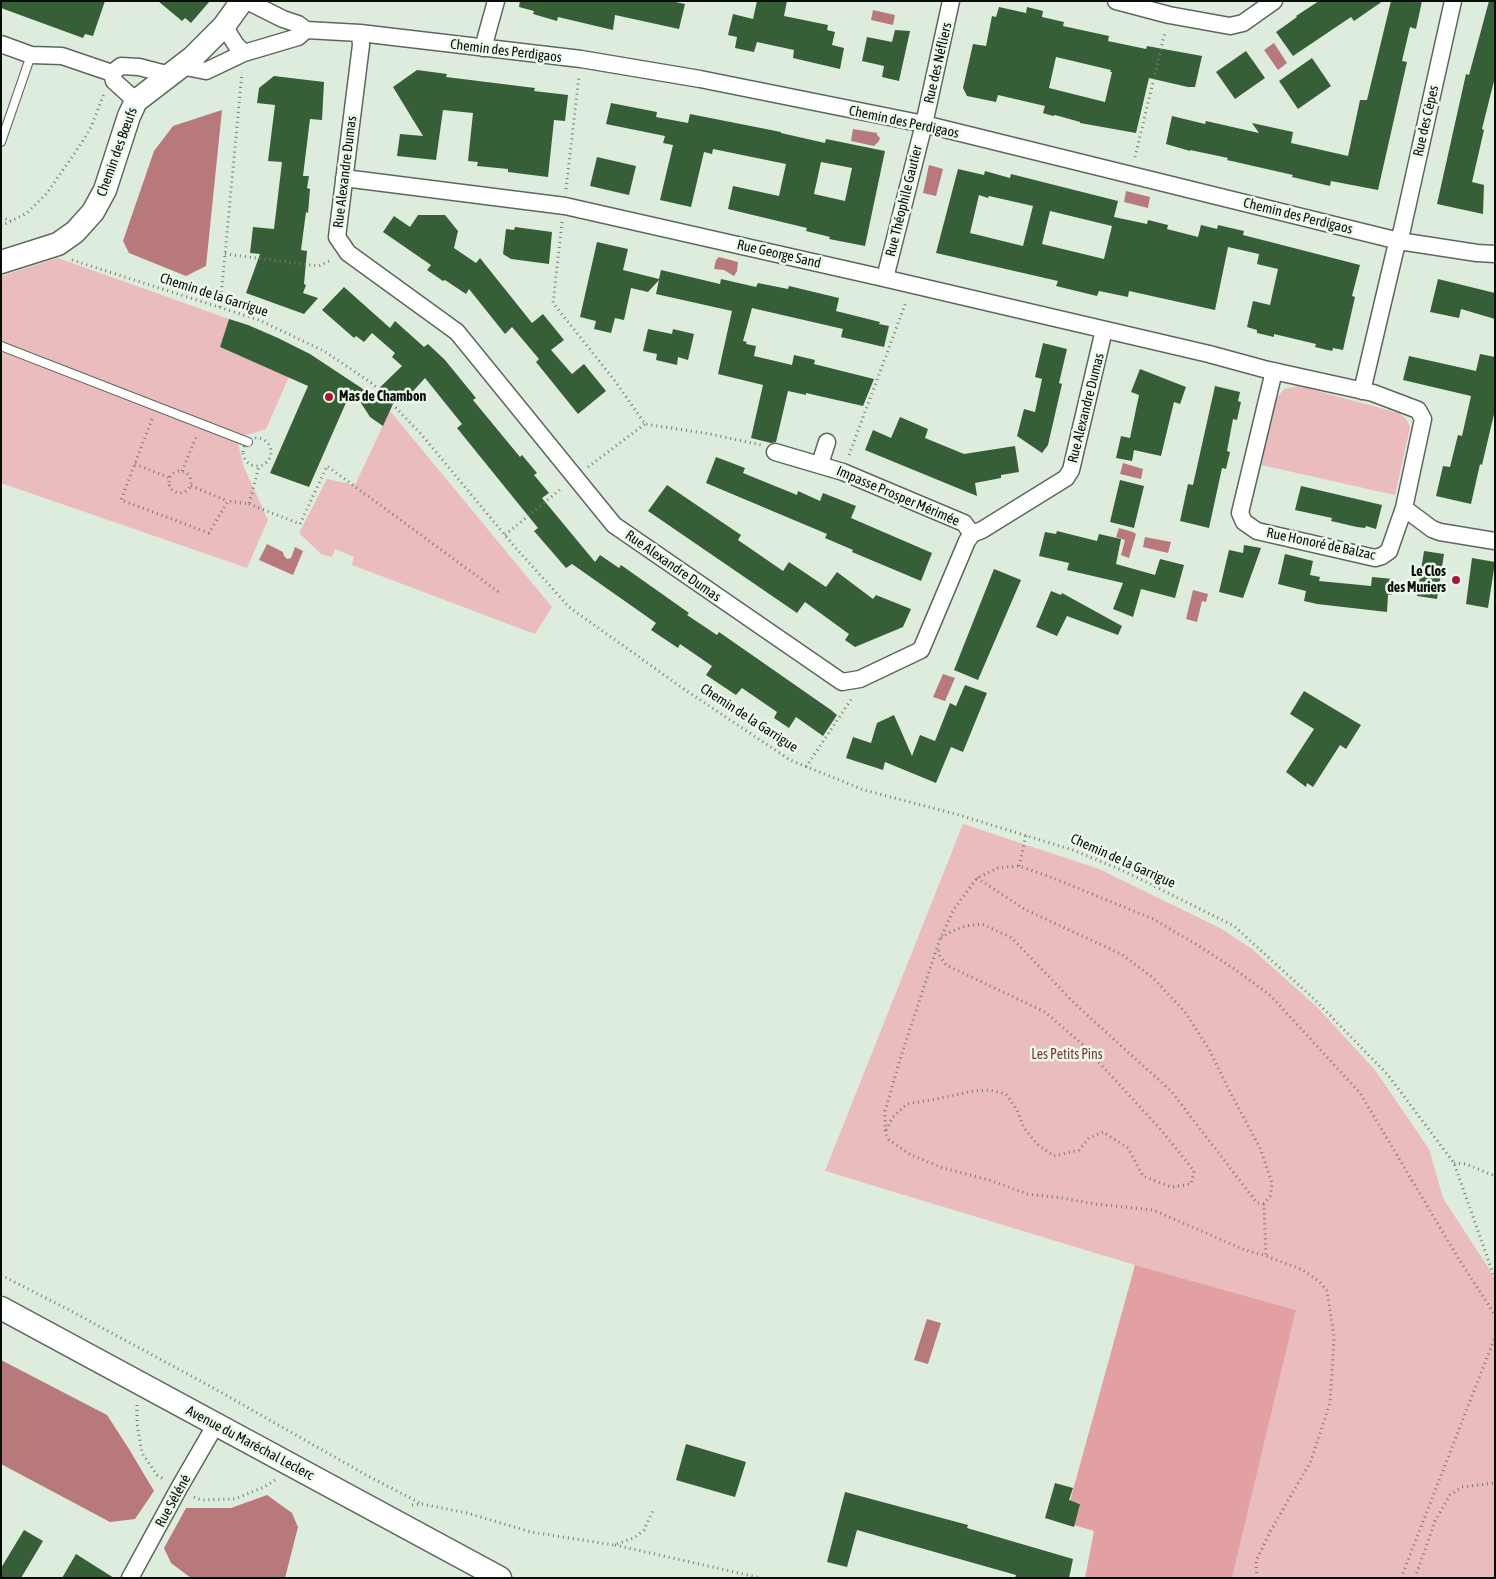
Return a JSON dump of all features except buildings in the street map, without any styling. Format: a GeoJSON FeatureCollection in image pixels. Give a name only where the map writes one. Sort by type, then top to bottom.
{"type":"FeatureCollection","features":[{"type":"Feature","properties":{"kind":"main road","name":"Chemin des Bœufs"},"geometry":{"type":"LineString","coordinates":[[1,262],[58,244],[75,232],[93,212],[105,190],[129,116],[136,101],[192,58],[224,26],[242,1]]}},
{"type":"Feature","properties":{"kind":"main road","name":"Avenue du Maréchal Leclerc"},"geometry":{"type":"LineString","coordinates":[[1,1308],[500,1578]]}},
{"type":"Feature","properties":{"kind":"street","name":"Chemin des Perdigaos"},"geometry":{"type":"LineString","coordinates":[[248,1],[283,19],[298,24],[306,30],[360,33],[581,60],[700,79],[924,124],[1399,241],[1495,254]]}},
{"type":"Feature","properties":{"kind":"street"},"geometry":{"type":"LineString","coordinates":[[483,48],[496,1]]}},
{"type":"Feature","properties":{"kind":"street","name":"Rue des Néfliers"},"geometry":{"type":"LineString","coordinates":[[924,124],[951,1]]}},
{"type":"Feature","properties":{"kind":"street"},"geometry":{"type":"LineString","coordinates":[[1116,1],[1230,26],[1244,23],[1274,1]]}},
{"type":"Feature","properties":{"kind":"street","name":"Rue des Cèpes"},"geometry":{"type":"LineString","coordinates":[[1399,241],[1453,1]]}},
{"type":"Feature","properties":{"kind":"street"},"geometry":{"type":"LineString","coordinates":[[224,26],[236,45],[244,53]]}},
{"type":"Feature","properties":{"kind":"street"},"geometry":{"type":"LineString","coordinates":[[112,73],[121,66],[175,71],[206,71],[244,53],[298,37],[306,30]]}},
{"type":"Feature","properties":{"kind":"street","name":"Rue Alexandre Dumas"},"geometry":{"type":"LineString","coordinates":[[360,33],[361,45],[337,237],[348,253],[456,332],[614,525],[842,682],[860,678],[922,650],[967,541],[972,534],[982,530],[1066,478],[1071,470],[1104,330]]}},
{"type":"Feature","properties":{"kind":"street"},"geometry":{"type":"LineString","coordinates":[[1,44],[31,55],[62,56],[112,73]]}},
{"type":"Feature","properties":{"kind":"street"},"geometry":{"type":"LineString","coordinates":[[112,73],[114,80],[136,101]]}},
{"type":"Feature","properties":{"kind":"street","name":"Rue Théophile Gautier"},"geometry":{"type":"LineString","coordinates":[[885,278],[924,124]]}},
{"type":"Feature","properties":{"kind":"street","name":"Rue George Sand"},"geometry":{"type":"LineString","coordinates":[[344,178],[565,206],[912,284],[1209,354]]}},
{"type":"Feature","properties":{"kind":"street"},"geometry":{"type":"LineString","coordinates":[[1362,391],[1399,241]]}},
{"type":"Feature","properties":{"kind":"street","name":"Rue Honoré de Balzac"},"geometry":{"type":"LineString","coordinates":[[1209,354],[1274,372],[1373,393],[1418,410],[1423,419],[1404,508],[1389,551],[1382,556],[1375,558],[1257,531],[1244,522],[1240,512],[1274,372]]}},
{"type":"Feature","properties":{"kind":"street","name":"Impasse Prosper Mérimée"},"geometry":{"type":"LineString","coordinates":[[820,464],[827,442]]}},
{"type":"Feature","properties":{"kind":"street","name":"Impasse Prosper Mérimée"},"geometry":{"type":"LineString","coordinates":[[775,452],[843,472],[964,523],[972,534]]}},
{"type":"Feature","properties":{"kind":"street"},"geometry":{"type":"LineString","coordinates":[[1404,508],[1432,529],[1440,532],[1495,541]]}},
{"type":"Feature","properties":{"kind":"street","name":"Rue Séléné"},"geometry":{"type":"LineString","coordinates":[[130,1578],[178,1488],[216,1424]]}},
{"type":"Feature","properties":{"kind":"lane"},"geometry":{"type":"LineString","coordinates":[[1,142],[31,55]]}},
{"type":"Feature","properties":{"kind":"lane"},"geometry":{"type":"LineString","coordinates":[[1,346],[248,442]]}},
{"type":"Feature","properties":{"kind":"path"},"geometry":{"type":"LineString","coordinates":[[1130,175],[1169,14]]}},
{"type":"Feature","properties":{"kind":"path"},"geometry":{"type":"LineString","coordinates":[[220,307],[244,53]]}},
{"type":"Feature","properties":{"kind":"path"},"geometry":{"type":"LineString","coordinates":[[1,226],[27,213],[47,193],[91,128],[112,73]]}},
{"type":"Feature","properties":{"kind":"path"},"geometry":{"type":"LineString","coordinates":[[1,217],[11,221]]}},
{"type":"Feature","properties":{"kind":"path","name":"Chemin de la Garrigue"},"geometry":{"type":"LineString","coordinates":[[58,244],[73,261],[259,320],[324,351],[372,384],[421,434],[505,535],[569,607],[790,760],[864,790],[959,815],[1073,850],[1126,872],[1234,926],[1313,998],[1388,1075],[1454,1163],[1495,1279]]}},
{"type":"Feature","properties":{"kind":"path"},"geometry":{"type":"LineString","coordinates":[[225,254],[319,266],[348,253]]}},
{"type":"Feature","properties":{"kind":"path"},"geometry":{"type":"LineString","coordinates":[[843,472],[912,284]]}},
{"type":"Feature","properties":{"kind":"path"},"geometry":{"type":"LineString","coordinates":[[615,380],[645,424]]}},
{"type":"Feature","properties":{"kind":"path"},"geometry":{"type":"LineString","coordinates":[[157,407],[121,500],[209,533],[228,501]]}},
{"type":"Feature","properties":{"kind":"path"},"geometry":{"type":"LineString","coordinates":[[182,471],[202,424]]}},
{"type":"Feature","properties":{"kind":"path"},"geometry":{"type":"LineString","coordinates":[[505,535],[575,477],[645,424],[720,436],[759,445],[775,452]]}},
{"type":"Feature","properties":{"kind":"path"},"geometry":{"type":"LineString","coordinates":[[135,464],[170,478]]}},
{"type":"Feature","properties":{"kind":"path"},"geometry":{"type":"LineString","coordinates":[[249,504],[259,466]]}},
{"type":"Feature","properties":{"kind":"path"},"geometry":{"type":"LineString","coordinates":[[190,486],[228,501],[249,504],[300,524],[327,466],[500,593]]}},
{"type":"Feature","properties":{"kind":"path"},"geometry":{"type":"LineString","coordinates":[[182,471],[189,475],[191,482],[190,486],[183,493],[176,492],[170,488],[169,481],[175,472],[182,471]]}},
{"type":"Feature","properties":{"kind":"path"},"geometry":{"type":"LineString","coordinates":[[806,767],[853,696],[860,678]]}},
{"type":"Feature","properties":{"kind":"path"},"geometry":{"type":"LineString","coordinates":[[1019,866],[1026,835]]}},
{"type":"Feature","properties":{"kind":"path"},"geometry":{"type":"LineString","coordinates":[[1257,1578],[1256,1561],[1270,1530],[1311,1460],[1330,1403],[1334,1337],[1327,1291],[1320,1282],[1302,1270],[1245,1250],[1153,1210],[1027,1194],[989,1180],[943,1168],[911,1155],[889,1140],[885,1132],[885,1110],[908,1029],[940,940],[954,910],[977,878],[998,868],[1019,866],[1048,876],[1153,919],[1236,970],[1271,996],[1360,1093],[1460,1261],[1495,1315]]}},
{"type":"Feature","properties":{"kind":"path"},"geometry":{"type":"LineString","coordinates":[[977,878],[1024,909],[1121,954],[1153,978],[1186,1012],[1209,1049],[1260,1148],[1272,1182],[1270,1196],[1264,1204],[1266,1256]]}},
{"type":"Feature","properties":{"kind":"path"},"geometry":{"type":"LineString","coordinates":[[940,940],[952,931],[966,926],[982,924],[1012,938],[1075,1004],[1171,1091],[1257,1204],[1264,1204]]}},
{"type":"Feature","properties":{"kind":"path"},"geometry":{"type":"LineString","coordinates":[[885,1132],[893,1117],[907,1104],[989,1090],[1006,1094],[1017,1110],[1024,1128],[1036,1144],[1054,1156],[1079,1150],[1089,1138],[1103,1132],[1128,1148],[1143,1176],[1171,1187],[1191,1184],[1194,1170],[1162,1131],[1082,1044],[1045,1012],[946,965],[940,956],[938,946]]}},
{"type":"Feature","properties":{"kind":"path"},"geometry":{"type":"LineString","coordinates":[[1454,1163],[1466,1164],[1495,1176]]}},
{"type":"Feature","properties":{"kind":"path"},"geometry":{"type":"LineString","coordinates":[[1,1275],[208,1385],[368,1476],[422,1504],[467,1513],[531,1532],[614,1545],[761,1578]]}},
{"type":"Feature","properties":{"kind":"path"},"geometry":{"type":"LineString","coordinates":[[1401,1578],[1495,1338]]}},
{"type":"Feature","properties":{"kind":"path"},"geometry":{"type":"LineString","coordinates":[[137,1399],[137,1424],[142,1453],[156,1475],[201,1500],[235,1499],[264,1487],[294,1466]]}},
{"type":"Feature","properties":{"kind":"path"},"geometry":{"type":"LineString","coordinates":[[1415,1578],[1435,1521],[1450,1495],[1462,1487],[1495,1483]]}},
{"type":"Feature","properties":{"kind":"path"},"geometry":{"type":"LineString","coordinates":[[374,1510],[422,1504]]}},
{"type":"Feature","properties":{"kind":"path"},"geometry":{"type":"LineString","coordinates":[[614,1545],[634,1538],[644,1530],[653,1510]]}},
{"type":"Feature","properties":{"kind":"green space"},"geometry":{"type":"Polygon","coordinates":[[[58,258],[229,319],[220,347],[289,377],[266,429],[237,438],[243,465],[268,520],[247,568],[1,483],[1,276],[58,258]]]}},
{"type":"Feature","properties":{"kind":"green space"},"geometry":{"type":"Polygon","coordinates":[[[1299,386],[1399,413],[1407,420],[1410,428],[1395,495],[1261,465],[1276,399],[1284,389],[1299,386]]]}},
{"type":"Feature","properties":{"kind":"green space"},"geometry":{"type":"Polygon","coordinates":[[[390,411],[552,607],[535,634],[352,565],[354,557],[335,549],[332,557],[321,554],[299,533],[327,479],[355,485],[390,411]]]}},
{"type":"Feature","properties":{"kind":"green space","name":"Les Petits Pins"},"geometry":{"type":"Polygon","coordinates":[[[963,824],[1099,869],[1220,928],[1252,949],[1318,1008],[1375,1070],[1429,1149],[1443,1198],[1495,1278],[1495,1578],[1232,1578],[1296,1310],[1135,1265],[825,1171],[963,824]]]}},
{"type":"Feature","properties":{"kind":"shaded area"},"geometry":{"type":"Polygon","coordinates":[[[873,10],[895,15],[893,25],[871,20],[873,10]]]}},
{"type":"Feature","properties":{"kind":"shaded area"},"geometry":{"type":"Polygon","coordinates":[[[1274,43],[1287,63],[1278,70],[1264,50],[1274,43]]]}},
{"type":"Feature","properties":{"kind":"shaded area"},"geometry":{"type":"Polygon","coordinates":[[[222,110],[206,266],[186,276],[129,253],[123,241],[154,151],[173,126],[222,110]]]}},
{"type":"Feature","properties":{"kind":"shaded area"},"geometry":{"type":"Polygon","coordinates":[[[853,129],[877,133],[880,138],[879,141],[874,146],[851,141],[853,129]]]}},
{"type":"Feature","properties":{"kind":"shaded area"},"geometry":{"type":"Polygon","coordinates":[[[929,165],[943,169],[936,196],[923,193],[929,165]]]}},
{"type":"Feature","properties":{"kind":"shaded area"},"geometry":{"type":"Polygon","coordinates":[[[1126,191],[1150,197],[1148,208],[1124,202],[1126,191]]]}},
{"type":"Feature","properties":{"kind":"shaded area"},"geometry":{"type":"Polygon","coordinates":[[[719,257],[738,262],[737,271],[734,276],[724,270],[714,269],[716,260],[719,257]]]}},
{"type":"Feature","properties":{"kind":"shaded area"},"geometry":{"type":"Polygon","coordinates":[[[1123,463],[1143,469],[1141,479],[1120,474],[1123,463]]]}},
{"type":"Feature","properties":{"kind":"shaded area"},"geometry":{"type":"Polygon","coordinates":[[[1119,528],[1136,534],[1129,558],[1121,555],[1125,540],[1116,537],[1119,528]]]}},
{"type":"Feature","properties":{"kind":"shaded area"},"geometry":{"type":"Polygon","coordinates":[[[1145,537],[1171,542],[1168,553],[1143,547],[1145,537]]]}},
{"type":"Feature","properties":{"kind":"shaded area"},"geometry":{"type":"Polygon","coordinates":[[[267,544],[283,552],[287,559],[291,558],[295,547],[303,551],[293,575],[259,560],[267,544]]]}},
{"type":"Feature","properties":{"kind":"shaded area"},"geometry":{"type":"Polygon","coordinates":[[[1193,590],[1208,594],[1206,602],[1202,601],[1197,622],[1186,619],[1193,590]]]}},
{"type":"Feature","properties":{"kind":"shaded area"},"geometry":{"type":"Polygon","coordinates":[[[943,674],[955,678],[945,701],[933,697],[943,674]]]}},
{"type":"Feature","properties":{"kind":"shaded area"},"geometry":{"type":"Polygon","coordinates":[[[1135,1265],[1296,1310],[1232,1578],[1085,1578],[1094,1531],[1074,1525],[1080,1503],[1070,1501],[1135,1265]]]}},
{"type":"Feature","properties":{"kind":"shaded area"},"geometry":{"type":"Polygon","coordinates":[[[927,1319],[941,1323],[928,1364],[914,1360],[927,1319]]]}},
{"type":"Feature","properties":{"kind":"shaded area"},"geometry":{"type":"Polygon","coordinates":[[[1,1360],[107,1415],[154,1491],[135,1519],[110,1522],[1,1464],[1,1360]]]}},
{"type":"Feature","properties":{"kind":"shaded area"},"geometry":{"type":"Polygon","coordinates":[[[267,1495],[292,1513],[298,1527],[285,1578],[191,1578],[171,1563],[164,1548],[186,1508],[231,1508],[267,1495]]]}},
{"type":"Feature","properties":{"kind":"place","name":"Mas de Chambon"},"geometry":{"type":"Point","coordinates":[329,397]}},
{"type":"Feature","properties":{"kind":"place","name":"Le Clos des Muriers"},"geometry":{"type":"Point","coordinates":[1456,580]}}]}
